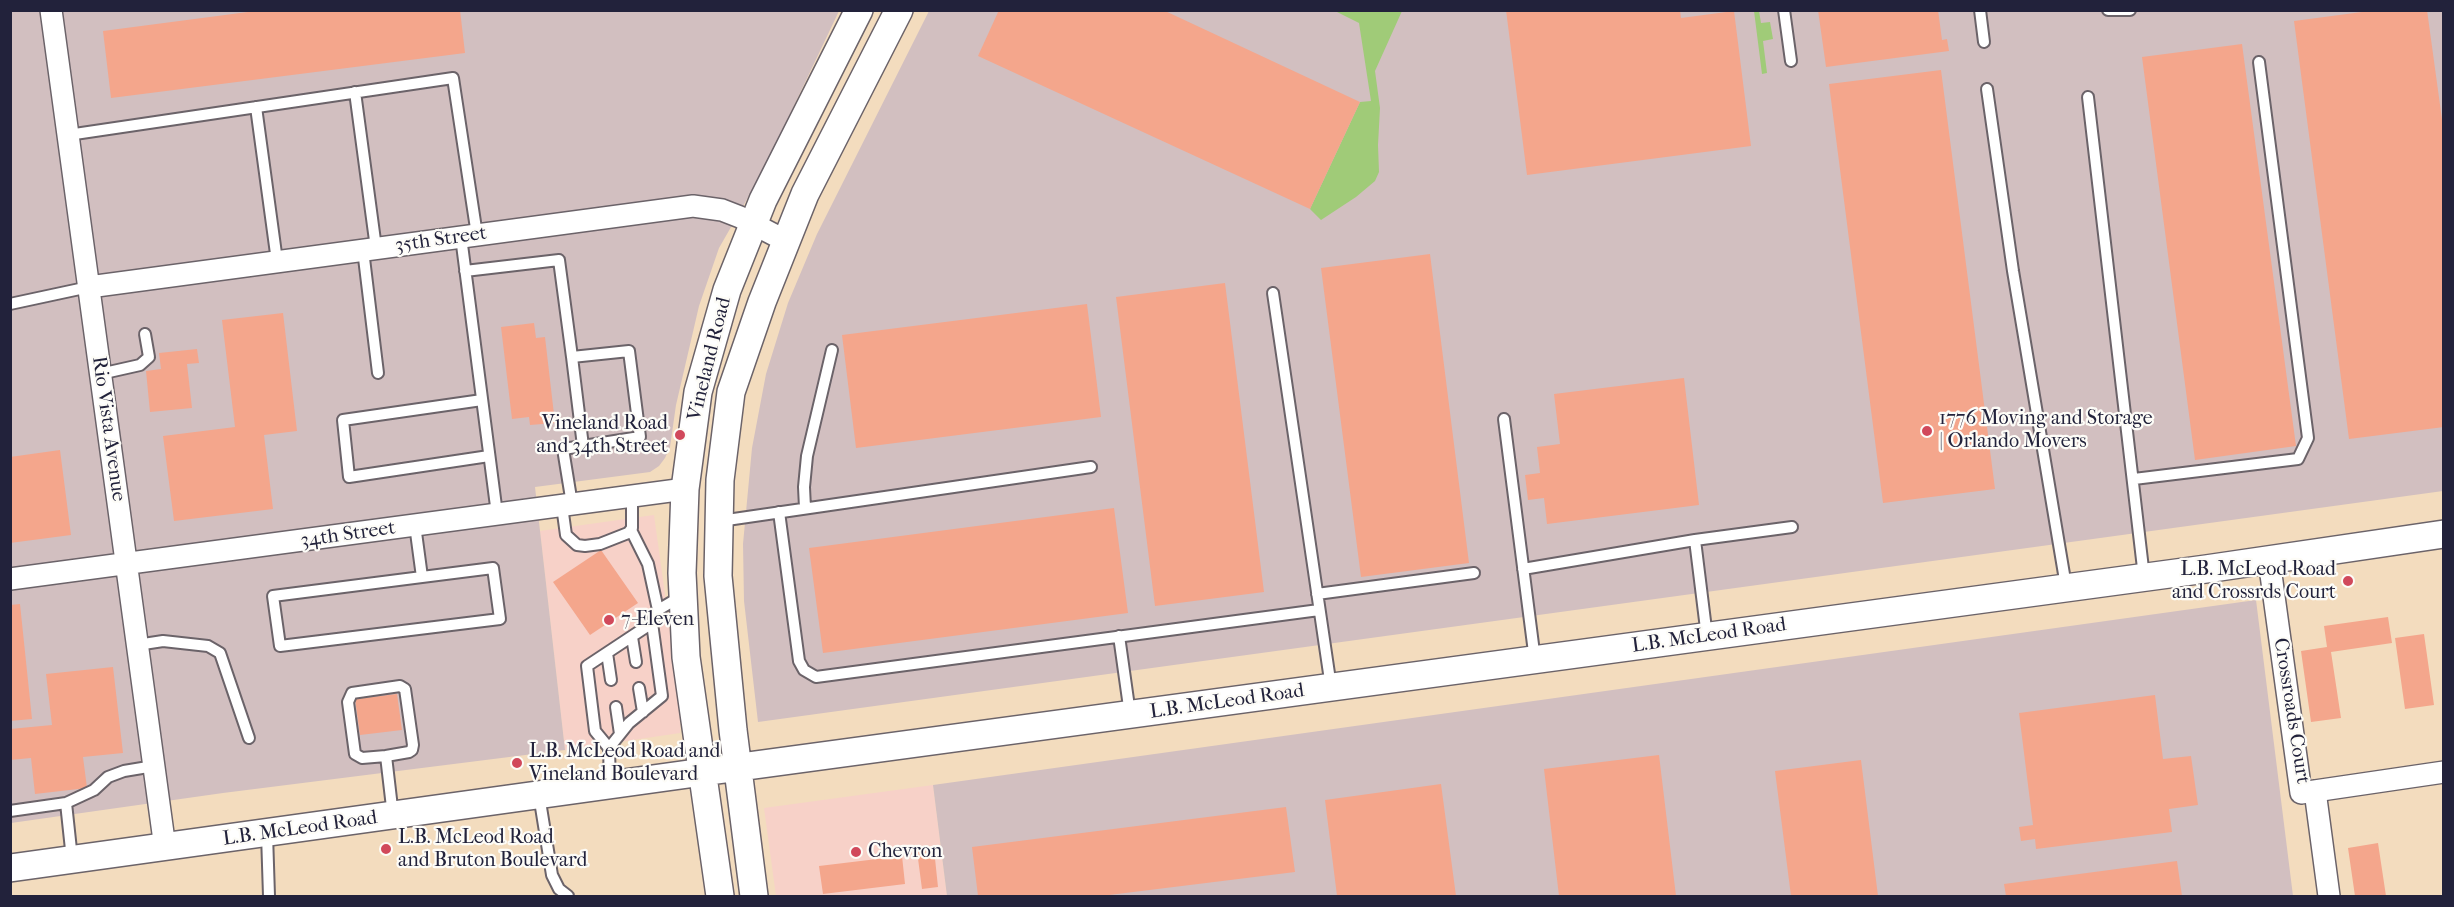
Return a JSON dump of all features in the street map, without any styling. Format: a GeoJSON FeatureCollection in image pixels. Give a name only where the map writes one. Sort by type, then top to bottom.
{"type":"FeatureCollection","features":[{"type":"Feature","properties":{"kind":"street","name":"Rio Vista Avenue"},"geometry":{"type":"LineString","coordinates":[[51,10],[165,848]]}},
{"type":"Feature","properties":{"kind":"street","name":"Vineland Road"},"geometry":{"type":"LineString","coordinates":[[720,897],[686,657],[683,596],[685,489],[698,392],[727,290],[754,223],[773,179],[859,10]]}},
{"type":"Feature","properties":{"kind":"street","name":"Vineland Road"},"geometry":{"type":"LineString","coordinates":[[754,897],[718,576],[720,480],[730,392],[762,302],[805,194],[899,10]]}},
{"type":"Feature","properties":{"kind":"street","name":"35th Street"},"geometry":{"type":"LineString","coordinates":[[88,287],[693,206],[722,210],[754,223],[786,241]]}},
{"type":"Feature","properties":{"kind":"street","name":"34th Street"},"geometry":{"type":"LineString","coordinates":[[10,579],[685,489]]}},
{"type":"Feature","properties":{"kind":"street","name":"L.B. McLeod Road"},"geometry":{"type":"LineString","coordinates":[[10,868],[738,767],[2067,588],[2444,534]]}},
{"type":"Feature","properties":{"kind":"street","name":"Crossroads Court"},"geometry":{"type":"LineString","coordinates":[[2269,560],[2301,793],[2444,772]]}},
{"type":"Feature","properties":{"kind":"street"},"geometry":{"type":"LineString","coordinates":[[2315,790],[2329,897]]}},
{"type":"Feature","properties":{"kind":"lane"},"geometry":{"type":"LineString","coordinates":[[1784,10],[1791,62]]}},
{"type":"Feature","properties":{"kind":"lane"},"geometry":{"type":"LineString","coordinates":[[1980,10],[1984,42]]}},
{"type":"Feature","properties":{"kind":"lane"},"geometry":{"type":"LineString","coordinates":[[2108,10],[2130,10]]}},
{"type":"Feature","properties":{"kind":"lane"},"geometry":{"type":"LineString","coordinates":[[2134,479],[2298,459],[2308,438],[2259,62]]}},
{"type":"Feature","properties":{"kind":"lane"},"geometry":{"type":"LineString","coordinates":[[68,135],[453,78],[469,236],[465,272],[497,514]]}},
{"type":"Feature","properties":{"kind":"lane"},"geometry":{"type":"LineString","coordinates":[[1987,89],[2013,271],[2067,588]]}},
{"type":"Feature","properties":{"kind":"lane"},"geometry":{"type":"LineString","coordinates":[[355,92],[370,249],[378,374]]}},
{"type":"Feature","properties":{"kind":"lane"},"geometry":{"type":"LineString","coordinates":[[2088,97],[2144,577]]}},
{"type":"Feature","properties":{"kind":"lane"},"geometry":{"type":"LineString","coordinates":[[256,107],[277,261]]}},
{"type":"Feature","properties":{"kind":"lane"},"geometry":{"type":"LineString","coordinates":[[465,272],[558,260],[583,446]]}},
{"type":"Feature","properties":{"kind":"lane"},"geometry":{"type":"LineString","coordinates":[[10,304],[88,287]]}},
{"type":"Feature","properties":{"kind":"lane"},"geometry":{"type":"LineString","coordinates":[[1273,293],[1331,688]]}},
{"type":"Feature","properties":{"kind":"lane"},"geometry":{"type":"LineString","coordinates":[[100,374],[141,365],[149,357],[146,334]]}},
{"type":"Feature","properties":{"kind":"lane"},"geometry":{"type":"LineString","coordinates":[[805,508],[804,487],[807,456],[832,350]]}},
{"type":"Feature","properties":{"kind":"lane"},"geometry":{"type":"LineString","coordinates":[[572,357],[629,351],[640,436],[563,449],[567,505],[566,535],[577,545],[600,544],[620,537],[631,530]]}},
{"type":"Feature","properties":{"kind":"lane"},"geometry":{"type":"LineString","coordinates":[[482,400],[343,420],[349,477],[489,456]]}},
{"type":"Feature","properties":{"kind":"lane"},"geometry":{"type":"LineString","coordinates":[[1504,419],[1534,660]]}},
{"type":"Feature","properties":{"kind":"lane"},"geometry":{"type":"LineString","coordinates":[[719,521],[1091,467]]}},
{"type":"Feature","properties":{"kind":"lane"},"geometry":{"type":"LineString","coordinates":[[632,496],[631,530],[648,564],[658,610]]}},
{"type":"Feature","properties":{"kind":"lane"},"geometry":{"type":"LineString","coordinates":[[779,512],[799,661],[804,670],[816,677],[1319,610]]}},
{"type":"Feature","properties":{"kind":"lane"},"geometry":{"type":"LineString","coordinates":[[416,525],[422,577]]}},
{"type":"Feature","properties":{"kind":"lane"},"geometry":{"type":"LineString","coordinates":[[1523,569],[1695,540],[1792,527]]}},
{"type":"Feature","properties":{"kind":"lane"},"geometry":{"type":"LineString","coordinates":[[1695,540],[1707,637]]}},
{"type":"Feature","properties":{"kind":"lane"},"geometry":{"type":"LineString","coordinates":[[493,568],[500,619],[280,646],[273,596],[422,577],[493,568]]}},
{"type":"Feature","properties":{"kind":"lane"},"geometry":{"type":"LineString","coordinates":[[1317,594],[1474,573]]}},
{"type":"Feature","properties":{"kind":"lane"},"geometry":{"type":"LineString","coordinates":[[610,785],[609,748],[595,731],[587,666],[652,623],[658,610],[683,596]]}},
{"type":"Feature","properties":{"kind":"lane"},"geometry":{"type":"LineString","coordinates":[[609,748],[629,723],[662,696],[652,623]]}},
{"type":"Feature","properties":{"kind":"lane"},"geometry":{"type":"LineString","coordinates":[[1119,636],[1130,714]]}},
{"type":"Feature","properties":{"kind":"lane"},"geometry":{"type":"LineString","coordinates":[[632,637],[636,662]]}},
{"type":"Feature","properties":{"kind":"lane"},"geometry":{"type":"LineString","coordinates":[[138,645],[163,642],[208,646],[220,653],[249,738]]}},
{"type":"Feature","properties":{"kind":"lane"},"geometry":{"type":"LineString","coordinates":[[607,653],[611,680]]}},
{"type":"Feature","properties":{"kind":"lane"},"geometry":{"type":"LineString","coordinates":[[400,686],[405,689],[412,750],[386,756],[362,758],[355,754],[348,702],[352,693],[400,686]]}},
{"type":"Feature","properties":{"kind":"lane"},"geometry":{"type":"LineString","coordinates":[[639,688],[643,712]]}},
{"type":"Feature","properties":{"kind":"lane"},"geometry":{"type":"LineString","coordinates":[[616,707],[620,734]]}},
{"type":"Feature","properties":{"kind":"lane"},"geometry":{"type":"LineString","coordinates":[[386,756],[393,816]]}},
{"type":"Feature","properties":{"kind":"lane"},"geometry":{"type":"LineString","coordinates":[[10,811],[66,803],[93,790],[108,777],[124,771],[154,766]]}},
{"type":"Feature","properties":{"kind":"lane"},"geometry":{"type":"LineString","coordinates":[[539,795],[552,875],[559,889],[568,897]]}},
{"type":"Feature","properties":{"kind":"lane"},"geometry":{"type":"LineString","coordinates":[[66,803],[72,860]]}},
{"type":"Feature","properties":{"kind":"lane"},"geometry":{"type":"LineString","coordinates":[[267,834],[269,897]]}},
{"type":"Feature","properties":{"kind":"shaded area"},"geometry":{"type":"Polygon","coordinates":[[[11,11],[839,11],[762,173],[719,248],[699,306],[676,405],[670,447],[665,458],[650,472],[535,487],[565,750],[223,793],[11,823],[11,11]]]}},
{"type":"Feature","properties":{"kind":"shaded area"},"geometry":{"type":"Polygon","coordinates":[[[929,11],[2443,11],[2443,491],[758,722],[744,601],[743,544],[752,448],[766,374],[788,303],[817,234],[929,11]]]}},
{"type":"Feature","properties":{"kind":"shaded area","name":"7-Eleven"},"geometry":{"type":"Polygon","coordinates":[[[654,515],[681,710],[680,733],[565,750],[540,531],[654,515]]]}},
{"type":"Feature","properties":{"kind":"shaded area"},"geometry":{"type":"Polygon","coordinates":[[[2256,600],[2293,896],[947,896],[933,785],[2256,600]]]}},
{"type":"Feature","properties":{"kind":"shaded area","name":"Chevron"},"geometry":{"type":"Polygon","coordinates":[[[933,785],[947,896],[776,896],[764,808],[933,785]]]}},
{"type":"Feature","properties":{"kind":"green space"},"geometry":{"type":"Polygon","coordinates":[[[1335,11],[1402,11],[1375,71],[1380,108],[1379,172],[1375,181],[1356,197],[1321,220],[1310,209],[1360,102],[1371,101],[1359,23],[1335,11]]]}},
{"type":"Feature","properties":{"kind":"green space"},"geometry":{"type":"Polygon","coordinates":[[[1754,11],[1759,11],[1761,23],[1770,22],[1773,39],[1763,41],[1767,73],[1762,74],[1754,11]]]}},
{"type":"Feature","properties":{"kind":"building"},"geometry":{"type":"Polygon","coordinates":[[[263,10],[460,10],[465,53],[111,98],[103,31],[263,10]]]}},
{"type":"Feature","properties":{"kind":"building"},"geometry":{"type":"Polygon","coordinates":[[[999,10],[1163,10],[1360,102],[1310,209],[978,56],[999,10]]]}},
{"type":"Feature","properties":{"kind":"building"},"geometry":{"type":"Polygon","coordinates":[[[1506,10],[1680,10],[1681,18],[1734,11],[1751,146],[1527,175],[1506,10]]]}},
{"type":"Feature","properties":{"kind":"building"},"geometry":{"type":"Polygon","coordinates":[[[1818,10],[1938,10],[1942,40],[1947,39],[1949,51],[1826,67],[1818,10]]]}},
{"type":"Feature","properties":{"kind":"building"},"geometry":{"type":"Polygon","coordinates":[[[2377,10],[2427,10],[2444,134],[2444,427],[2349,439],[2294,21],[2377,10]]]}},
{"type":"Feature","properties":{"kind":"building"},"geometry":{"type":"Polygon","coordinates":[[[2242,44],[2296,446],[2195,460],[2142,57],[2242,44]]]}},
{"type":"Feature","properties":{"kind":"building"},"geometry":{"type":"Polygon","coordinates":[[[1941,70],[1995,489],[1883,503],[1829,84],[1941,70]]]}},
{"type":"Feature","properties":{"kind":"building"},"geometry":{"type":"Polygon","coordinates":[[[1430,254],[1469,563],[1361,577],[1321,268],[1430,254]]]}},
{"type":"Feature","properties":{"kind":"building"},"geometry":{"type":"Polygon","coordinates":[[[1225,283],[1264,592],[1155,606],[1116,297],[1225,283]]]}},
{"type":"Feature","properties":{"kind":"building"},"geometry":{"type":"Polygon","coordinates":[[[1087,304],[1101,417],[856,448],[842,335],[1087,304]]]}},
{"type":"Feature","properties":{"kind":"building"},"geometry":{"type":"Polygon","coordinates":[[[283,313],[297,431],[264,435],[273,509],[174,521],[163,436],[235,427],[222,320],[283,313]]]}},
{"type":"Feature","properties":{"kind":"building"},"geometry":{"type":"Polygon","coordinates":[[[534,323],[536,338],[545,337],[555,423],[530,425],[529,417],[512,419],[501,327],[534,323]]]}},
{"type":"Feature","properties":{"kind":"building"},"geometry":{"type":"Polygon","coordinates":[[[197,349],[199,363],[187,364],[192,408],[150,412],[146,371],[161,369],[159,353],[197,349]]]}},
{"type":"Feature","properties":{"kind":"building"},"geometry":{"type":"Polygon","coordinates":[[[1684,378],[1699,505],[1547,524],[1544,498],[1528,500],[1525,475],[1540,473],[1537,447],[1560,444],[1554,394],[1684,378]]]}},
{"type":"Feature","properties":{"kind":"building"},"geometry":{"type":"Polygon","coordinates":[[[60,450],[71,535],[10,543],[10,457],[60,450]]]}},
{"type":"Feature","properties":{"kind":"building"},"geometry":{"type":"Polygon","coordinates":[[[1114,508],[1128,613],[823,653],[809,548],[1114,508]]]}},
{"type":"Feature","properties":{"kind":"building"},"geometry":{"type":"Polygon","coordinates":[[[601,550],[638,603],[590,635],[553,582],[601,550]]]}},
{"type":"Feature","properties":{"kind":"building"},"geometry":{"type":"Polygon","coordinates":[[[20,604],[32,719],[10,721],[10,605],[20,604]]]}},
{"type":"Feature","properties":{"kind":"building"},"geometry":{"type":"Polygon","coordinates":[[[2388,617],[2392,643],[2331,652],[2341,718],[2311,722],[2301,651],[2327,647],[2324,626],[2388,617]]]}},
{"type":"Feature","properties":{"kind":"building"},"geometry":{"type":"Polygon","coordinates":[[[2424,634],[2434,705],[2405,709],[2395,638],[2424,634]]]}},
{"type":"Feature","properties":{"kind":"building"},"geometry":{"type":"Polygon","coordinates":[[[113,667],[123,753],[83,757],[87,788],[35,794],[31,758],[10,760],[10,729],[52,725],[46,674],[113,667]]]}},
{"type":"Feature","properties":{"kind":"building"},"geometry":{"type":"Polygon","coordinates":[[[397,694],[402,730],[360,735],[355,699],[397,694]]]}},
{"type":"Feature","properties":{"kind":"building"},"geometry":{"type":"Polygon","coordinates":[[[2155,695],[2163,759],[2191,756],[2198,805],[2169,809],[2172,832],[2036,849],[2035,839],[2021,841],[2019,827],[2033,825],[2019,713],[2155,695]]]}},
{"type":"Feature","properties":{"kind":"building"},"geometry":{"type":"Polygon","coordinates":[[[1659,755],[1676,896],[1559,896],[1544,769],[1659,755]]]}},
{"type":"Feature","properties":{"kind":"building"},"geometry":{"type":"Polygon","coordinates":[[[1861,760],[1878,896],[1791,896],[1775,771],[1861,760]]]}},
{"type":"Feature","properties":{"kind":"building"},"geometry":{"type":"Polygon","coordinates":[[[1441,784],[1456,896],[1337,896],[1325,800],[1441,784]]]}},
{"type":"Feature","properties":{"kind":"building"},"geometry":{"type":"Polygon","coordinates":[[[1286,807],[1295,872],[1101,896],[978,896],[972,847],[1286,807]]]}},
{"type":"Feature","properties":{"kind":"building"},"geometry":{"type":"Polygon","coordinates":[[[2378,843],[2386,896],[2355,896],[2348,848],[2378,843]]]}},
{"type":"Feature","properties":{"kind":"building"},"geometry":{"type":"Polygon","coordinates":[[[934,849],[938,887],[922,889],[917,851],[934,849]]]}},
{"type":"Feature","properties":{"kind":"building"},"geometry":{"type":"Polygon","coordinates":[[[902,856],[905,884],[823,894],[819,866],[902,856]]]}},
{"type":"Feature","properties":{"kind":"building"},"geometry":{"type":"Polygon","coordinates":[[[2177,861],[2182,896],[2006,896],[2004,884],[2177,861]]]}},
{"type":"Feature","properties":{"kind":"place","name":"1776 Moving and Storage | Orlando Movers"},"geometry":{"type":"Point","coordinates":[1927,431]}},
{"type":"Feature","properties":{"kind":"place","name":"Vineland Road and 34th Street"},"geometry":{"type":"Point","coordinates":[680,435]}},
{"type":"Feature","properties":{"kind":"place","name":"L.B. McLeod Road and Crossrds Court"},"geometry":{"type":"Point","coordinates":[2348,581]}},
{"type":"Feature","properties":{"kind":"place","name":"7-Eleven"},"geometry":{"type":"Point","coordinates":[609,620]}},
{"type":"Feature","properties":{"kind":"place","name":"L.B. McLeod Road and Vineland Boulevard"},"geometry":{"type":"Point","coordinates":[517,763]}},
{"type":"Feature","properties":{"kind":"place","name":"L.B. McLeod Road and Bruton Boulevard"},"geometry":{"type":"Point","coordinates":[386,849]}},
{"type":"Feature","properties":{"kind":"place","name":"Chevron"},"geometry":{"type":"Point","coordinates":[856,852]}}]}
